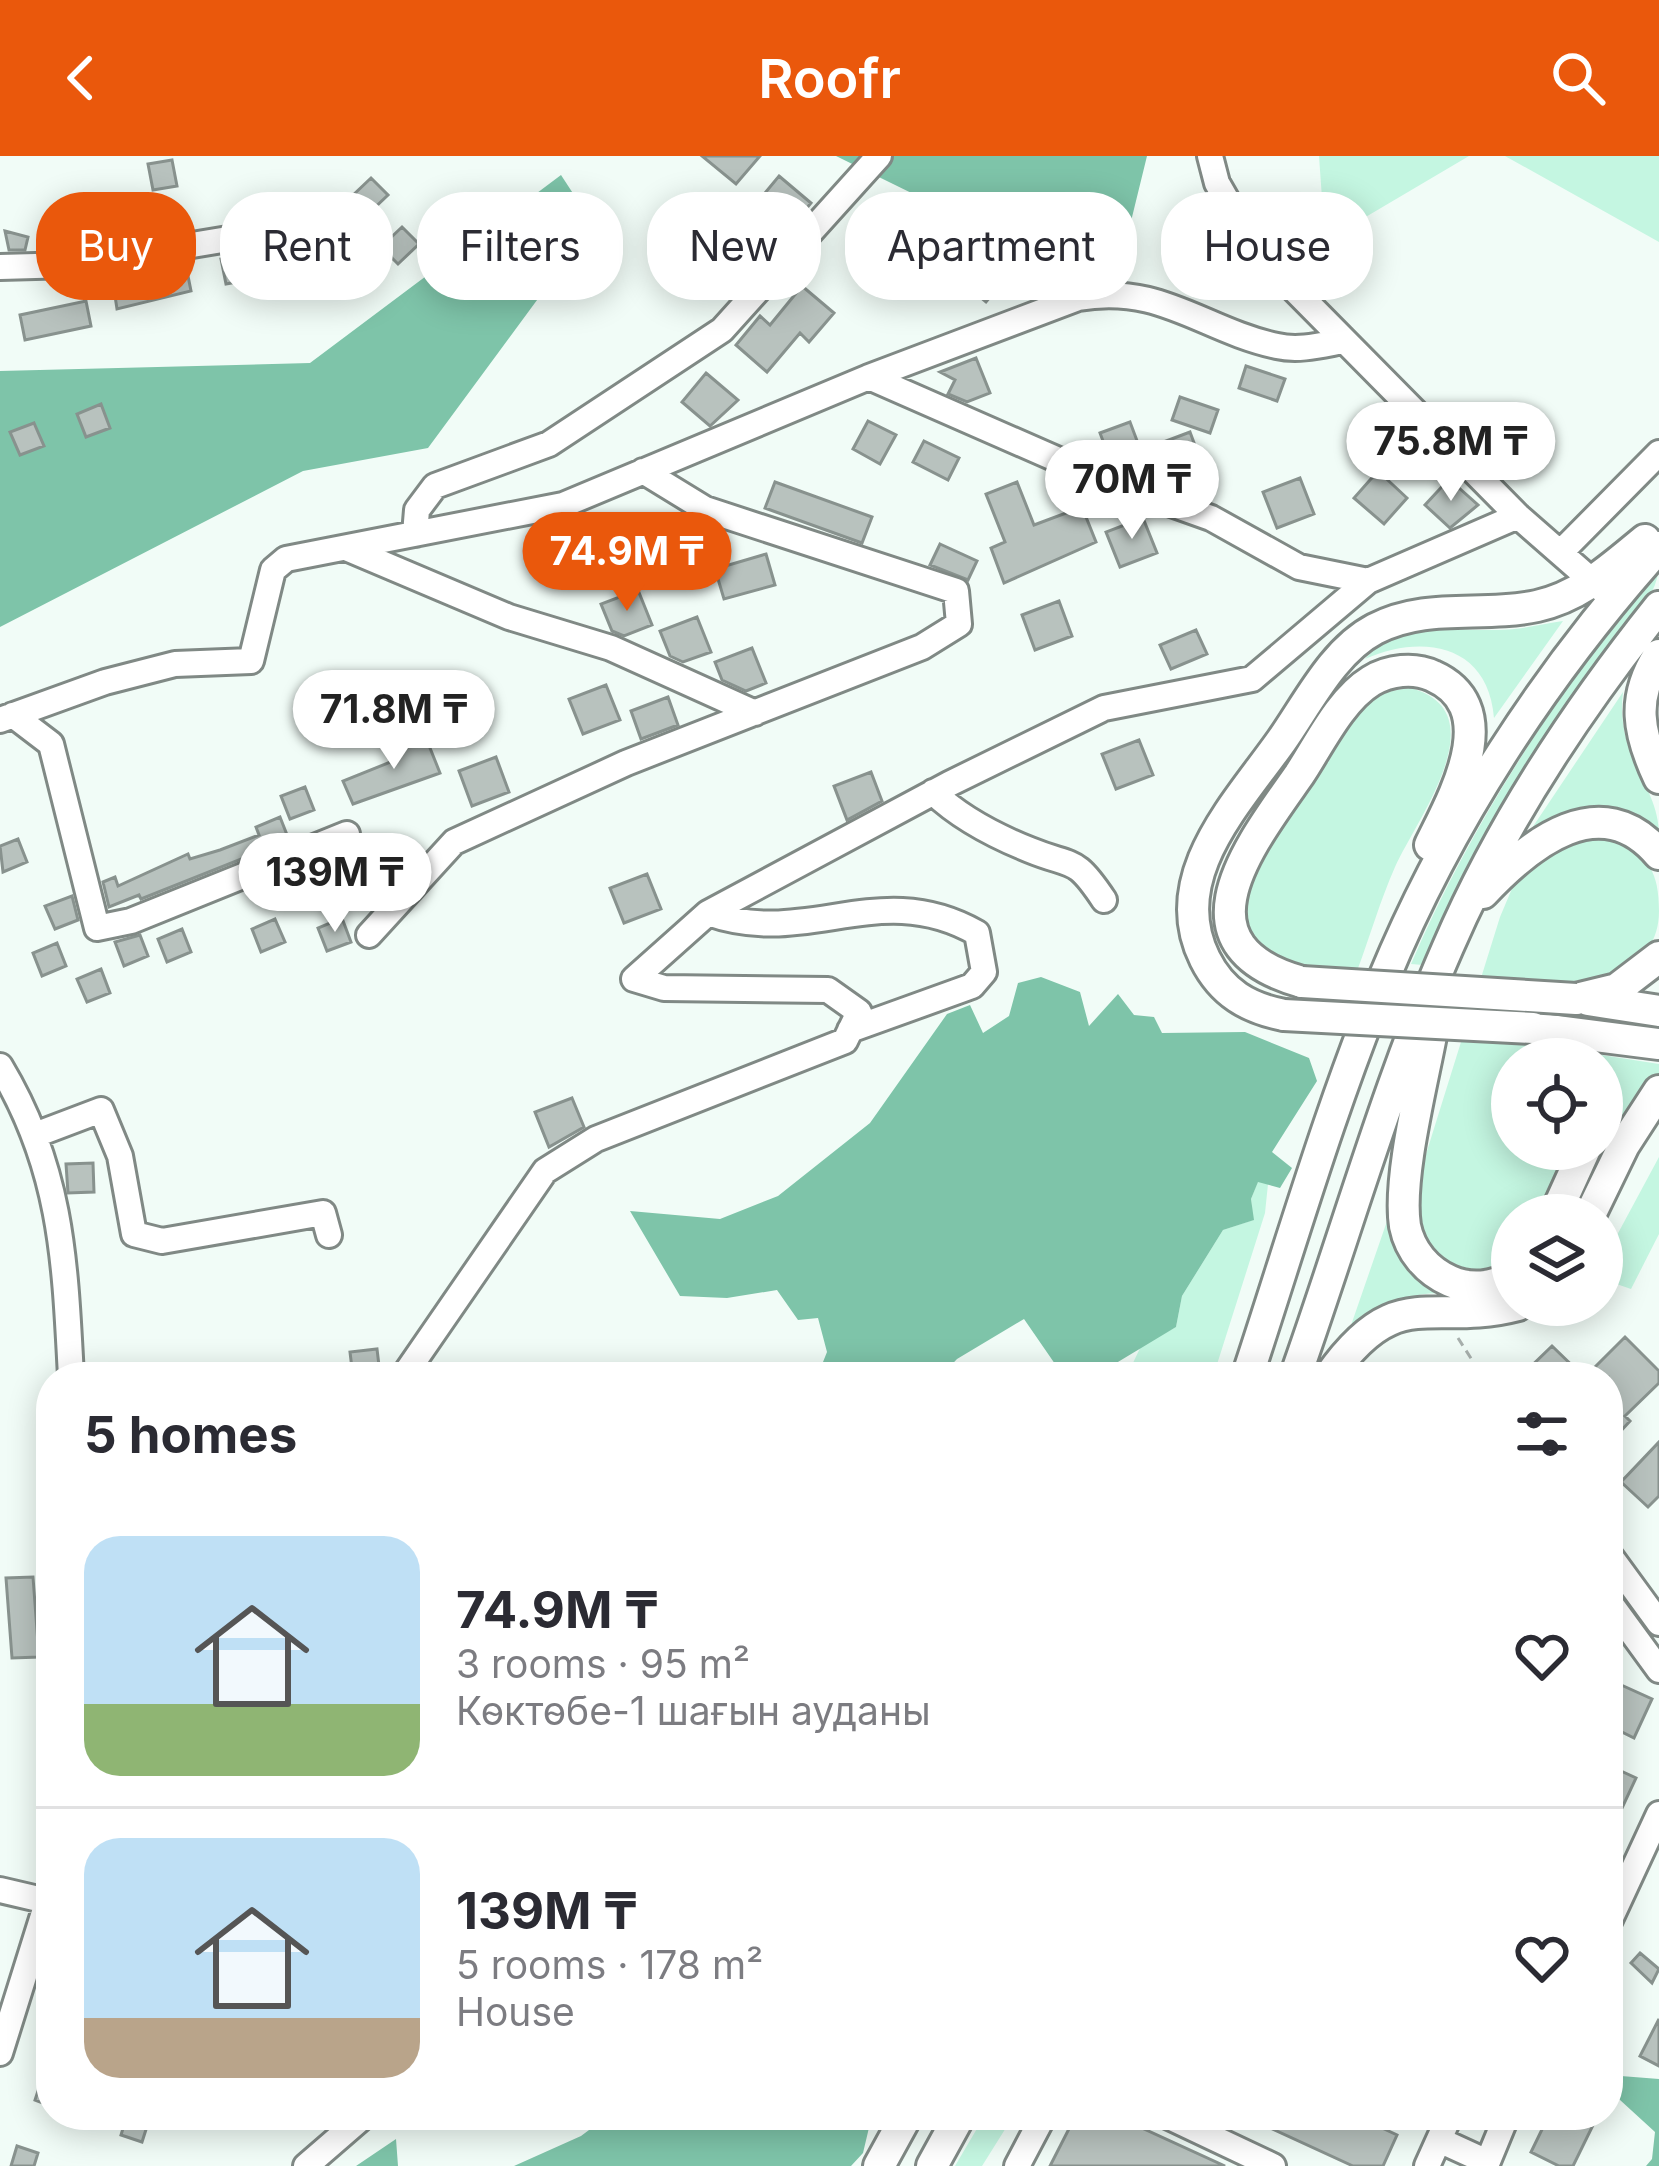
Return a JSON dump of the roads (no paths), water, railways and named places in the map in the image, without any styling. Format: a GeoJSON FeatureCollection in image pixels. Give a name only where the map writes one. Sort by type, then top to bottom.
{"type":"FeatureCollection","features":[{"type":"Feature","properties":{"kind":"main road"},"geometry":{"type":"LineString","coordinates":[[1386,972],[1445,856],[1603,590],[1659,529]]}},
{"type":"Feature","properties":{"kind":"main road"},"geometry":{"type":"LineString","coordinates":[[1659,547],[1603,590],[1539,606],[1397,619],[1370,632],[1334,666],[1220,829],[1195,879],[1195,938],[1209,967],[1240,1001],[1284,1015],[1533,1028],[1659,1044]]}},
{"type":"Feature","properties":{"kind":"main road"},"geometry":{"type":"LineString","coordinates":[[1300,1362],[1401,1065],[1460,920],[1556,748],[1659,607]]}},
{"type":"Feature","properties":{"kind":"main road"},"geometry":{"type":"LineString","coordinates":[[1659,655],[1636,709],[1645,749],[1659,778]]}},
{"type":"Feature","properties":{"kind":"main road"},"geometry":{"type":"LineString","coordinates":[[1252,1362],[1354,1054],[1386,972],[1414,879],[1462,773],[1470,728],[1454,690],[1413,670],[1372,680],[1353,696],[1235,874],[1229,915],[1235,936],[1262,968],[1302,982],[1576,999],[1659,1011]]}},
{"type":"Feature","properties":{"kind":"main road"},"geometry":{"type":"LineString","coordinates":[[1460,920],[1487,888],[1550,835],[1598,821],[1624,826],[1659,854]]}},
{"type":"Feature","properties":{"kind":"main road"},"geometry":{"type":"LineString","coordinates":[[1446,950],[1404,1204],[1414,1252],[1454,1283],[1473,1288],[1491,1282]]}},
{"type":"Feature","properties":{"kind":"main road"},"geometry":{"type":"LineString","coordinates":[[1576,999],[1617,989],[1659,957]]}},
{"type":"Feature","properties":{"kind":"main road"},"geometry":{"type":"LineString","coordinates":[[1533,1028],[1546,1038]]}},
{"type":"Feature","properties":{"kind":"main road"},"geometry":{"type":"LineString","coordinates":[[1600,1194],[1624,1145],[1659,1091]]}},
{"type":"Feature","properties":{"kind":"main road"},"geometry":{"type":"LineString","coordinates":[[1342,1362],[1364,1336],[1417,1310],[1491,1311]]}},
{"type":"Feature","properties":{"kind":"main road"},"geometry":{"type":"LineString","coordinates":[[879,2166],[899,2130]]}},
{"type":"Feature","properties":{"kind":"main road"},"geometry":{"type":"LineString","coordinates":[[932,2166],[952,2130]]}},
{"type":"Feature","properties":{"kind":"street"},"geometry":{"type":"LineString","coordinates":[[415,534],[417,510],[435,486],[550,443],[722,330],[879,156]]}},
{"type":"Feature","properties":{"kind":"street"},"geometry":{"type":"LineString","coordinates":[[1210,156],[1217,183],[1256,251],[1518,516],[1603,590]]}},
{"type":"Feature","properties":{"kind":"street"},"geometry":{"type":"LineString","coordinates":[[0,267],[71,265],[220,240]]}},
{"type":"Feature","properties":{"kind":"street"},"geometry":{"type":"LineString","coordinates":[[6,718],[105,682],[176,664],[251,661],[273,570],[286,559],[563,505],[869,377],[1078,298],[1114,292],[1145,296],[1277,346],[1305,348],[1343,341]]}},
{"type":"Feature","properties":{"kind":"street"},"geometry":{"type":"LineString","coordinates":[[869,377],[1104,480],[1211,518],[1299,567],[1368,581]]}},
{"type":"Feature","properties":{"kind":"street"},"geometry":{"type":"LineString","coordinates":[[1561,552],[1659,453]]}},
{"type":"Feature","properties":{"kind":"street"},"geometry":{"type":"LineString","coordinates":[[368,935],[454,842],[626,763],[922,647],[959,623],[956,591],[705,509],[643,471]]}},
{"type":"Feature","properties":{"kind":"street"},"geometry":{"type":"LineString","coordinates":[[413,1362],[545,1171],[596,1139],[845,1041],[859,1012],[828,990],[664,988],[634,979],[708,913],[1104,708],[1252,680],[1368,581],[1518,516]]}},
{"type":"Feature","properties":{"kind":"street"},"geometry":{"type":"LineString","coordinates":[[345,548],[509,617],[611,648],[754,712]]}},
{"type":"Feature","properties":{"kind":"street"},"geometry":{"type":"LineString","coordinates":[[6,718],[50,744],[97,928],[131,921],[346,834]]}},
{"type":"Feature","properties":{"kind":"street"},"geometry":{"type":"LineString","coordinates":[[934,792],[958,816],[1031,850],[1067,859],[1085,872],[1104,900]]}},
{"type":"Feature","properties":{"kind":"street"},"geometry":{"type":"LineString","coordinates":[[708,913],[740,925],[796,925],[890,907],[944,914],[977,933],[984,972],[972,986],[850,1030]]}},
{"type":"Feature","properties":{"kind":"street"},"geometry":{"type":"LineString","coordinates":[[0,1066],[35,1135],[64,1243],[70,1362]]}},
{"type":"Feature","properties":{"kind":"street"},"geometry":{"type":"LineString","coordinates":[[35,1135],[101,1110],[120,1156],[134,1234],[162,1241],[323,1213],[329,1235]]}},
{"type":"Feature","properties":{"kind":"street"},"geometry":{"type":"LineString","coordinates":[[1623,1573],[1659,1623]]}},
{"type":"Feature","properties":{"kind":"street"},"geometry":{"type":"LineString","coordinates":[[1623,1621],[1659,1670]]}},
{"type":"Feature","properties":{"kind":"street"},"geometry":{"type":"LineString","coordinates":[[1623,1892],[1659,1814]]}},
{"type":"Feature","properties":{"kind":"street"},"geometry":{"type":"LineString","coordinates":[[0,1889],[36,1894]]}},
{"type":"Feature","properties":{"kind":"street"},"geometry":{"type":"LineString","coordinates":[[0,2053],[36,1938]]}},
{"type":"Feature","properties":{"kind":"street"},"geometry":{"type":"LineString","coordinates":[[306,2166],[348,2130]]}},
{"type":"Feature","properties":{"kind":"street"},"geometry":{"type":"LineString","coordinates":[[1017,2166],[1036,2130]]}},
{"type":"Feature","properties":{"kind":"street"},"geometry":{"type":"LineString","coordinates":[[1197,2130],[1273,2166]]}},
{"type":"Feature","properties":{"kind":"street"},"geometry":{"type":"LineString","coordinates":[[1427,2166],[1443,2130]]}},
{"type":"Feature","properties":{"kind":"street"},"geometry":{"type":"LineString","coordinates":[[1439,2140],[1486,2164],[1501,2130]]}}]}
